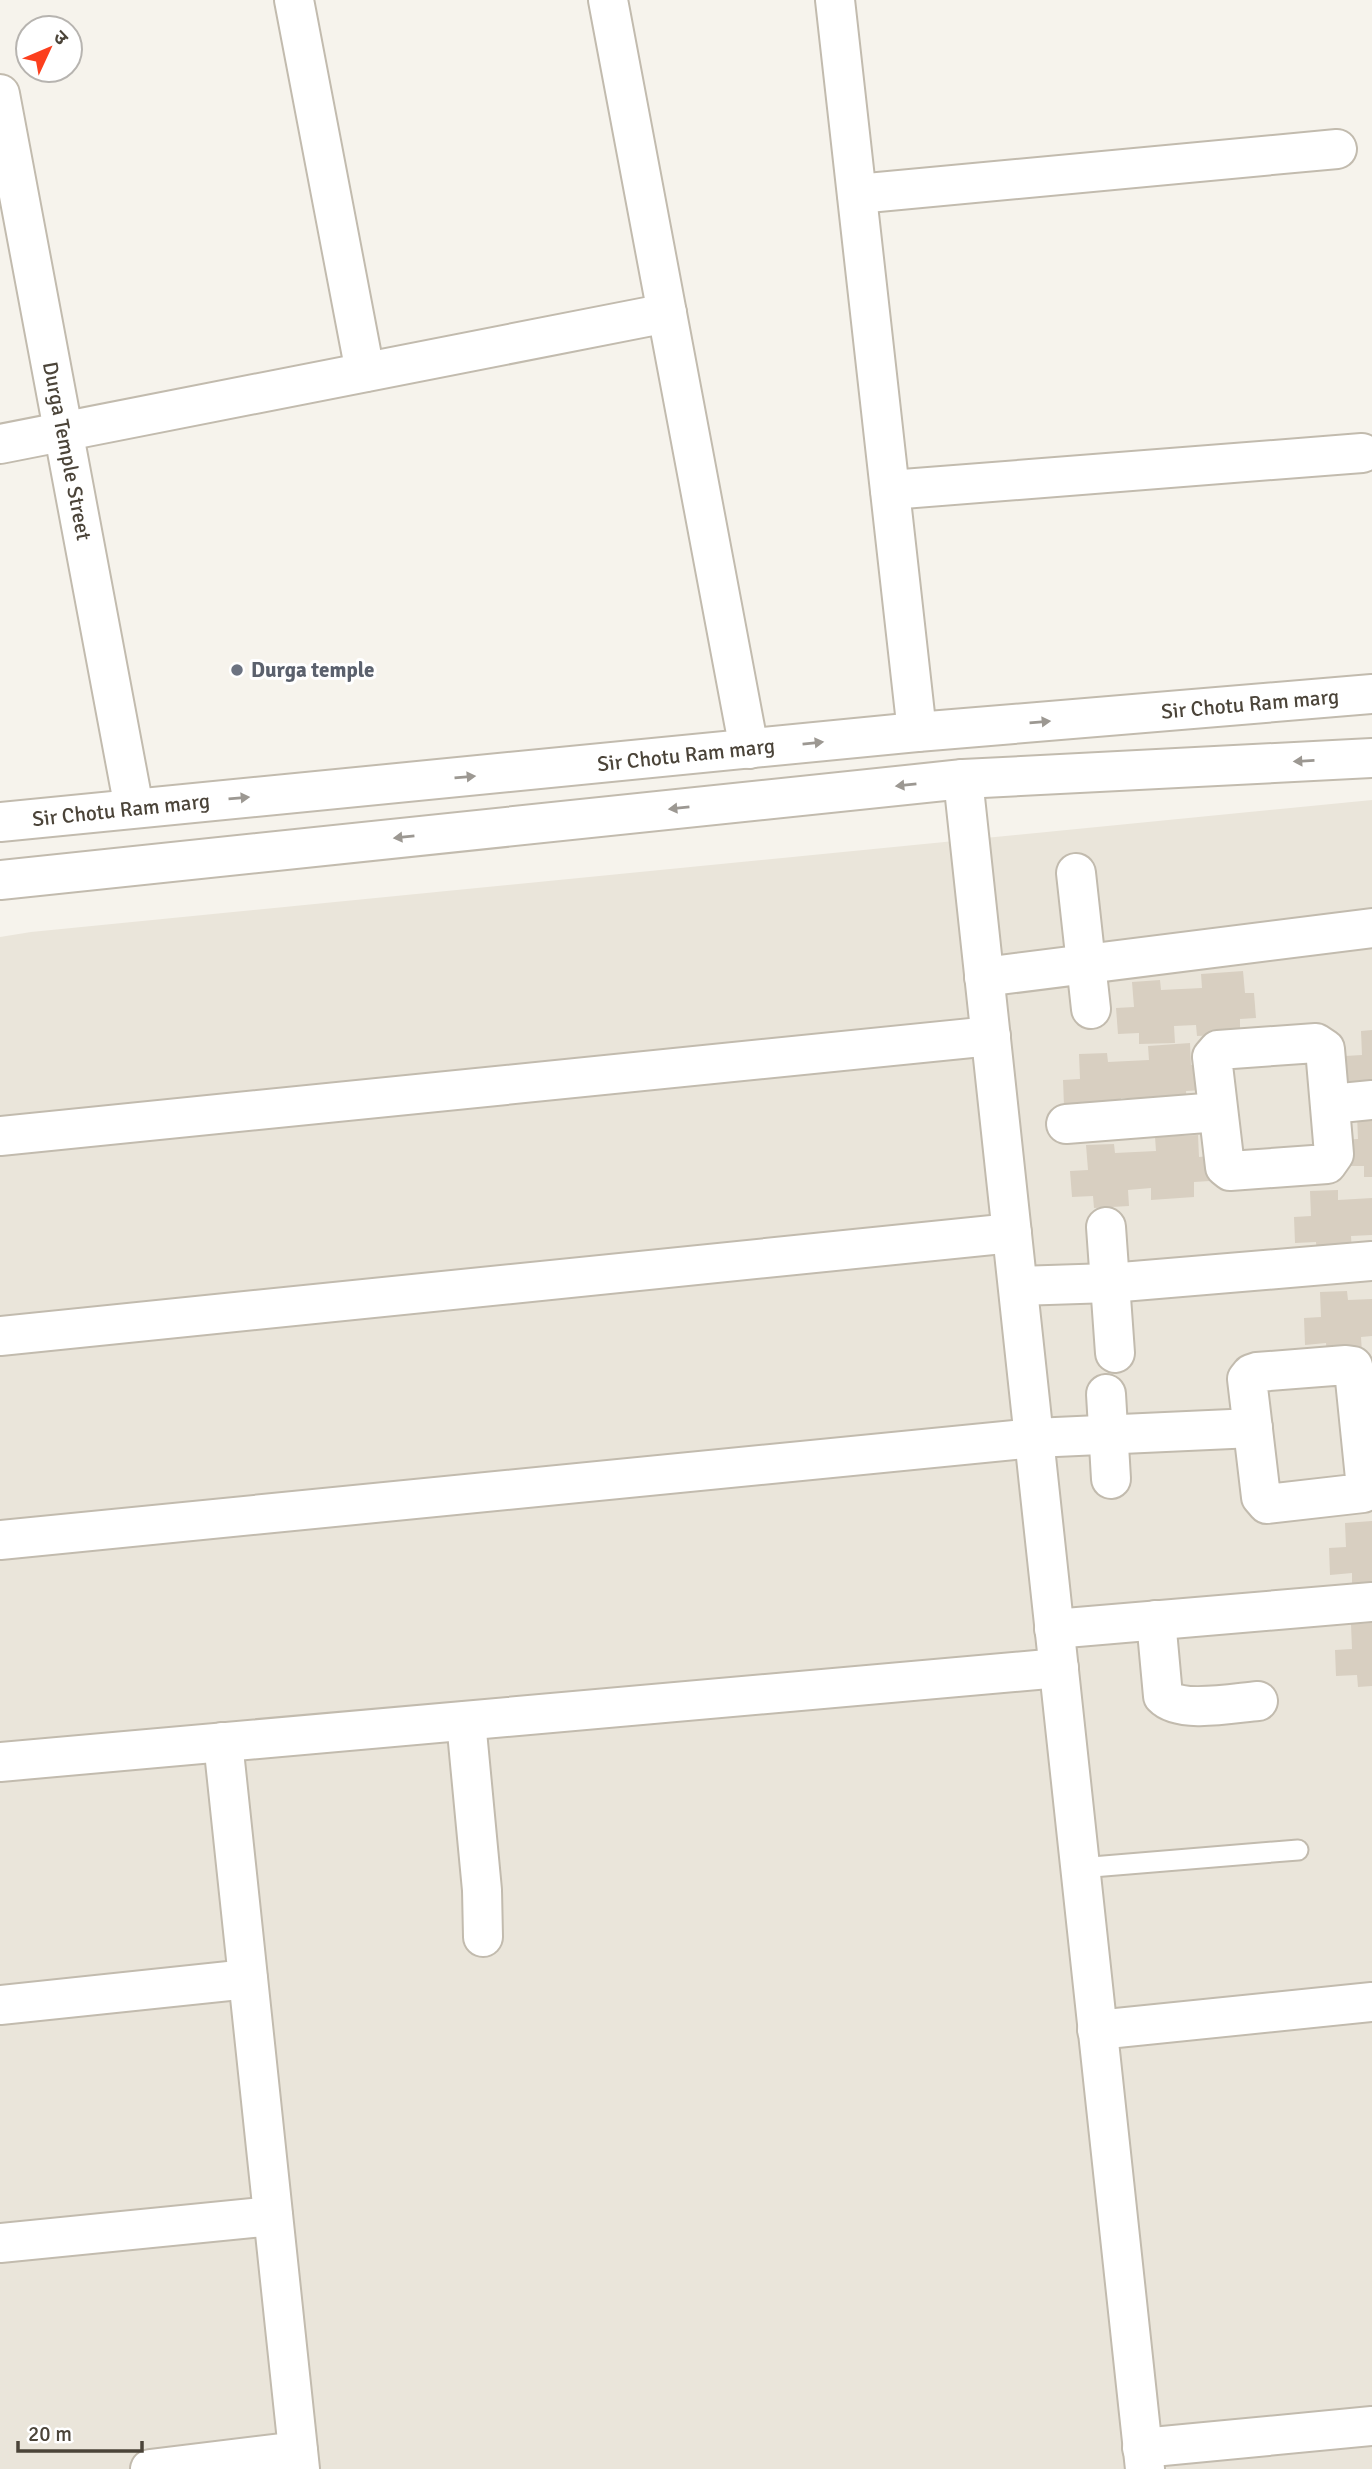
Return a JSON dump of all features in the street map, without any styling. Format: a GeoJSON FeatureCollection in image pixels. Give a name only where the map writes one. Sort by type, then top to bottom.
{"type":"FeatureCollection","features":[{"type":"Feature","properties":{"kind":"street"},"geometry":{"type":"LineString","coordinates":[[295,0],[365,372]]}},
{"type":"Feature","properties":{"kind":"street"},"geometry":{"type":"LineString","coordinates":[[608,0],[749,749]]}},
{"type":"Feature","properties":{"kind":"street"},"geometry":{"type":"LineString","coordinates":[[835,0],[917,732]]}},
{"type":"Feature","properties":{"kind":"street","name":"Durga Temple Street"},"geometry":{"type":"LineString","coordinates":[[0,94],[135,808]]}},
{"type":"Feature","properties":{"kind":"street"},"geometry":{"type":"LineString","coordinates":[[857,194],[1337,149]]}},
{"type":"Feature","properties":{"kind":"street"},"geometry":{"type":"LineString","coordinates":[[0,444],[667,313]]}},
{"type":"Feature","properties":{"kind":"street"},"geometry":{"type":"LineString","coordinates":[[890,490],[1362,453]]}},
{"type":"Feature","properties":{"kind":"street","name":"Sir Chotu Ram marg"},"geometry":{"type":"LineString","coordinates":[[0,821],[917,732],[1372,694]]}},
{"type":"Feature","properties":{"kind":"street"},"geometry":{"type":"LineString","coordinates":[[0,880],[963,779],[1372,758]]}},
{"type":"Feature","properties":{"kind":"street"},"geometry":{"type":"LineString","coordinates":[[963,779],[1144,2458],[1372,2426]]}},
{"type":"Feature","properties":{"kind":"street"},"geometry":{"type":"LineString","coordinates":[[1076,873],[1091,1009]]}},
{"type":"Feature","properties":{"kind":"street"},"geometry":{"type":"LineString","coordinates":[[984,977],[1372,928]]}},
{"type":"Feature","properties":{"kind":"street"},"geometry":{"type":"LineString","coordinates":[[0,1136],[991,1036]]}},
{"type":"Feature","properties":{"kind":"street"},"geometry":{"type":"LineString","coordinates":[[1316,1043],[1325,1049],[1334,1154],[1327,1164],[1230,1171],[1225,1167],[1219,1112],[1212,1057],[1219,1050],[1316,1043]]}},
{"type":"Feature","properties":{"kind":"street"},"geometry":{"type":"LineString","coordinates":[[1331,1104],[1372,1100]]}},
{"type":"Feature","properties":{"kind":"street"},"geometry":{"type":"LineString","coordinates":[[1066,1124],[1219,1112]]}},
{"type":"Feature","properties":{"kind":"street"},"geometry":{"type":"LineString","coordinates":[[1106,1227],[1115,1353]]}},
{"type":"Feature","properties":{"kind":"street"},"geometry":{"type":"LineString","coordinates":[[0,1336],[1012,1233]]}},
{"type":"Feature","properties":{"kind":"street"},"geometry":{"type":"LineString","coordinates":[[1018,1286],[1110,1283],[1372,1261]]}},
{"type":"Feature","properties":{"kind":"street"},"geometry":{"type":"LineString","coordinates":[[1349,1365],[1354,1370],[1366,1422],[1366,1488],[1363,1493],[1267,1504],[1261,1497],[1247,1380],[1251,1374],[1349,1365]]}},
{"type":"Feature","properties":{"kind":"street"},"geometry":{"type":"LineString","coordinates":[[1105,1394],[1111,1479]]}},
{"type":"Feature","properties":{"kind":"street"},"geometry":{"type":"LineString","coordinates":[[0,1540],[1034,1438],[1253,1428]]}},
{"type":"Feature","properties":{"kind":"street"},"geometry":{"type":"LineString","coordinates":[[1054,1629],[1372,1602]]}},
{"type":"Feature","properties":{"kind":"street"},"geometry":{"type":"LineString","coordinates":[[1156,1620],[1163,1696],[1169,1703],[1183,1706],[1258,1701]]}},
{"type":"Feature","properties":{"kind":"street"},"geometry":{"type":"LineString","coordinates":[[0,1762],[1059,1668]]}},
{"type":"Feature","properties":{"kind":"street"},"geometry":{"type":"LineString","coordinates":[[466,1721],[482,1890],[483,1937]]}},
{"type":"Feature","properties":{"kind":"street"},"geometry":{"type":"LineString","coordinates":[[150,2469],[299,2460],[223,1742]]}},
{"type":"Feature","properties":{"kind":"street"},"geometry":{"type":"LineString","coordinates":[[0,2005],[248,1979]]}},
{"type":"Feature","properties":{"kind":"street"},"geometry":{"type":"LineString","coordinates":[[1097,2030],[1372,2002]]}},
{"type":"Feature","properties":{"kind":"street"},"geometry":{"type":"LineString","coordinates":[[0,2243],[273,2216]]}},
{"type":"Feature","properties":{"kind":"lane"},"geometry":{"type":"LineString","coordinates":[[1080,1868],[1298,1850]]}},
{"type":"Feature","properties":{"kind":"shaded area"},"geometry":{"type":"Polygon","coordinates":[[[1372,800],[1372,2469],[0,2469],[0,937],[1372,800]]]}},
{"type":"Feature","properties":{"kind":"building"},"geometry":{"type":"Polygon","coordinates":[[[1243,971],[1245,993],[1254,993],[1256,1018],[1240,1019],[1240,1034],[1197,1036],[1196,1025],[1174,1026],[1175,1043],[1139,1044],[1139,1033],[1118,1034],[1116,1008],[1134,1007],[1132,982],[1160,980],[1161,990],[1202,988],[1201,974],[1243,971]]]}},
{"type":"Feature","properties":{"kind":"building"},"geometry":{"type":"Polygon","coordinates":[[[1372,1030],[1372,1093],[1367,1082],[1346,1083],[1345,1056],[1362,1055],[1361,1031],[1372,1030]]]}},
{"type":"Feature","properties":{"kind":"building"},"geometry":{"type":"Polygon","coordinates":[[[1190,1043],[1191,1065],[1201,1065],[1202,1090],[1186,1091],[1187,1106],[1144,1108],[1143,1098],[1121,1098],[1122,1115],[1064,1106],[1063,1080],[1080,1079],[1079,1054],[1107,1053],[1108,1062],[1149,1060],[1148,1046],[1190,1043]]]}},
{"type":"Feature","properties":{"kind":"building"},"geometry":{"type":"Polygon","coordinates":[[[1372,1114],[1372,1177],[1364,1177],[1364,1166],[1343,1166],[1341,1140],[1358,1139],[1357,1115],[1372,1114]]]}},
{"type":"Feature","properties":{"kind":"building"},"geometry":{"type":"Polygon","coordinates":[[[1198,1135],[1199,1157],[1209,1156],[1210,1181],[1194,1182],[1194,1197],[1151,1200],[1151,1188],[1128,1190],[1129,1206],[1094,1208],[1093,1196],[1072,1197],[1070,1171],[1088,1170],[1086,1145],[1114,1144],[1115,1153],[1156,1151],[1155,1137],[1198,1135]]]}},
{"type":"Feature","properties":{"kind":"building"},"geometry":{"type":"Polygon","coordinates":[[[1338,1190],[1338,1200],[1372,1198],[1372,1235],[1351,1236],[1352,1252],[1317,1254],[1316,1242],[1295,1243],[1294,1217],[1311,1216],[1310,1191],[1338,1190]]]}},
{"type":"Feature","properties":{"kind":"building"},"geometry":{"type":"Polygon","coordinates":[[[1347,1291],[1348,1300],[1372,1299],[1372,1336],[1361,1337],[1362,1353],[1327,1355],[1326,1343],[1305,1345],[1304,1318],[1321,1317],[1320,1292],[1347,1291]]]}},
{"type":"Feature","properties":{"kind":"building"},"geometry":{"type":"Polygon","coordinates":[[[1372,1521],[1372,1584],[1352,1585],[1352,1573],[1330,1575],[1329,1548],[1346,1547],[1345,1523],[1372,1521]]]}},
{"type":"Feature","properties":{"kind":"building"},"geometry":{"type":"Polygon","coordinates":[[[1372,1623],[1372,1686],[1358,1687],[1357,1675],[1336,1676],[1335,1650],[1352,1649],[1351,1624],[1372,1623]]]}},
{"type":"Feature","properties":{"kind":"place","name":"Durga temple"},"geometry":{"type":"Point","coordinates":[237,670]}}]}
